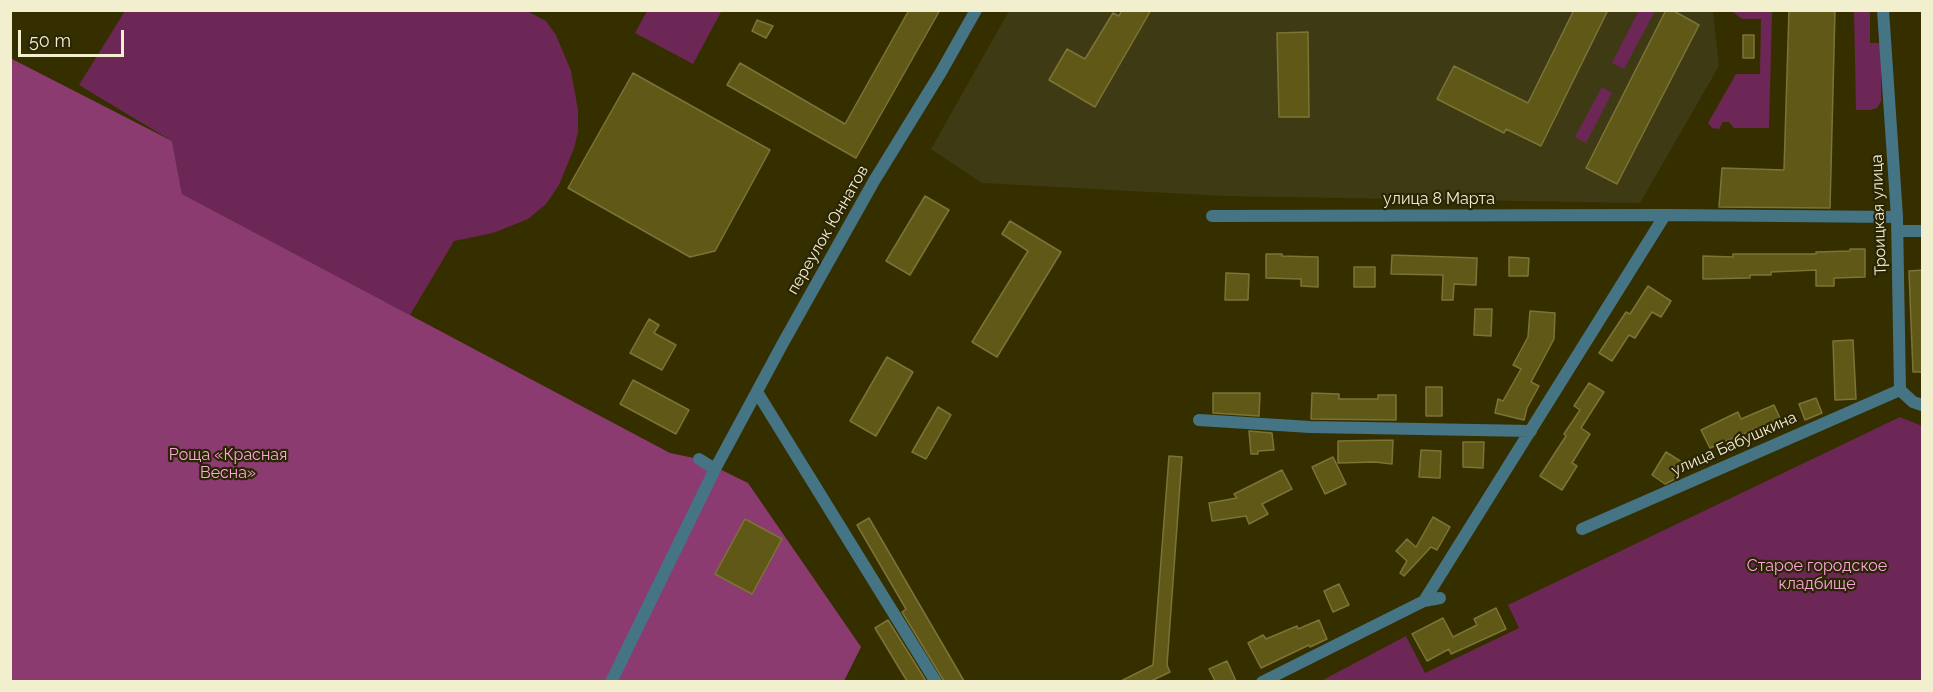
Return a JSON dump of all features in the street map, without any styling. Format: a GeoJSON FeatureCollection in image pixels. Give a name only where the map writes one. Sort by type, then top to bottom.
{"type":"FeatureCollection","features":[{"type":"Feature","properties":{"kind":"street","name":"переулок Юннатов"},"geometry":{"type":"LineString","coordinates":[[611,681],[715,469],[874,181],[976,10]]}},
{"type":"Feature","properties":{"kind":"street","name":"Троицкая улица"},"geometry":{"type":"LineString","coordinates":[[1883,10],[1897,218],[1900,390]]}},
{"type":"Feature","properties":{"kind":"street"},"geometry":{"type":"LineString","coordinates":[[1424,601],[1665,215]]}},
{"type":"Feature","properties":{"kind":"street","name":"улица 8 Марта"},"geometry":{"type":"LineString","coordinates":[[1212,216],[1665,215],[1897,218]]}},
{"type":"Feature","properties":{"kind":"street"},"geometry":{"type":"LineString","coordinates":[[1897,231],[1923,231]]}},
{"type":"Feature","properties":{"kind":"street"},"geometry":{"type":"LineString","coordinates":[[1900,390],[1913,402],[1923,405]]}},
{"type":"Feature","properties":{"kind":"street","name":"улица Бабушкина"},"geometry":{"type":"LineString","coordinates":[[1582,529],[1900,390]]}},
{"type":"Feature","properties":{"kind":"street"},"geometry":{"type":"LineString","coordinates":[[757,392],[936,681]]}},
{"type":"Feature","properties":{"kind":"street"},"geometry":{"type":"LineString","coordinates":[[1199,420],[1310,427],[1531,431]]}},
{"type":"Feature","properties":{"kind":"street"},"geometry":{"type":"LineString","coordinates":[[699,459],[715,469]]}},
{"type":"Feature","properties":{"kind":"street"},"geometry":{"type":"LineString","coordinates":[[1262,681],[1424,601],[1440,598]]}},
{"type":"Feature","properties":{"kind":"shaded area"},"geometry":{"type":"Polygon","coordinates":[[[1009,11],[1713,11],[1719,66],[1640,203],[1225,196],[982,183],[931,149],[1009,11]]]}},
{"type":"Feature","properties":{"kind":"green space"},"geometry":{"type":"Polygon","coordinates":[[[718,10],[721,12],[693,64],[635,33],[647,11],[718,10]]]}},
{"type":"Feature","properties":{"kind":"green space"},"geometry":{"type":"Polygon","coordinates":[[[1639,10],[1655,11],[1624,69],[1612,63],[1639,10]]]}},
{"type":"Feature","properties":{"kind":"green space"},"geometry":{"type":"Polygon","coordinates":[[[125,11],[527,11],[546,21],[556,35],[571,71],[578,110],[578,132],[574,148],[559,185],[546,204],[528,219],[493,233],[454,241],[410,315],[182,194],[172,141],[79,85],[125,11]]]}},
{"type":"Feature","properties":{"kind":"green space"},"geometry":{"type":"Polygon","coordinates":[[[1732,11],[1772,11],[1769,128],[1734,128],[1729,122],[1723,122],[1719,129],[1712,128],[1708,123],[1736,74],[1760,74],[1761,19],[1742,19],[1732,11]]]}},
{"type":"Feature","properties":{"kind":"green space"},"geometry":{"type":"Polygon","coordinates":[[[1854,11],[1870,11],[1870,43],[1881,43],[1881,101],[1877,108],[1870,110],[1856,110],[1854,11]]]}},
{"type":"Feature","properties":{"kind":"green space","name":"Роща «Красная Весна»"},"geometry":{"type":"Polygon","coordinates":[[[10,58],[172,141],[182,194],[670,453],[699,459],[748,483],[861,647],[844,681],[11,681],[10,58]]]}},
{"type":"Feature","properties":{"kind":"green space"},"geometry":{"type":"Polygon","coordinates":[[[1602,87],[1612,93],[1586,143],[1575,137],[1602,87]]]}},
{"type":"Feature","properties":{"kind":"green space","name":"Старое городское кладбище"},"geometry":{"type":"Polygon","coordinates":[[[1900,417],[1922,426],[1922,681],[1321,681],[1406,636],[1425,673],[1519,628],[1508,605],[1900,417]]]}},
{"type":"Feature","properties":{"kind":"building"},"geometry":{"type":"Polygon","coordinates":[[[909,10],[940,10],[856,158],[727,85],[740,63],[845,124],[909,10]]]}},
{"type":"Feature","properties":{"kind":"building"},"geometry":{"type":"Polygon","coordinates":[[[1122,10],[1151,10],[1095,107],[1049,80],[1067,49],[1085,59],[1113,13],[1119,16],[1122,10]]]}},
{"type":"Feature","properties":{"kind":"building"},"geometry":{"type":"Polygon","coordinates":[[[1574,10],[1608,10],[1541,146],[1506,129],[1504,133],[1437,99],[1454,66],[1528,103],[1574,10]]]}},
{"type":"Feature","properties":{"kind":"building"},"geometry":{"type":"Polygon","coordinates":[[[1666,10],[1672,10],[1699,25],[1617,184],[1586,168],[1666,10]]]}},
{"type":"Feature","properties":{"kind":"building"},"geometry":{"type":"Polygon","coordinates":[[[1789,10],[1835,10],[1830,208],[1719,207],[1722,168],[1784,170],[1789,10]]]}},
{"type":"Feature","properties":{"kind":"building"},"geometry":{"type":"Polygon","coordinates":[[[757,20],[773,26],[766,38],[752,31],[757,20]]]}},
{"type":"Feature","properties":{"kind":"building"},"geometry":{"type":"Polygon","coordinates":[[[1308,32],[1309,117],[1279,117],[1277,33],[1308,32]]]}},
{"type":"Feature","properties":{"kind":"building"},"geometry":{"type":"Polygon","coordinates":[[[1743,35],[1754,35],[1754,58],[1743,58],[1743,35]]]}},
{"type":"Feature","properties":{"kind":"building"},"geometry":{"type":"Polygon","coordinates":[[[633,73],[770,150],[715,251],[690,257],[568,188],[633,73]]]}},
{"type":"Feature","properties":{"kind":"building"},"geometry":{"type":"Polygon","coordinates":[[[925,196],[949,210],[910,275],[886,261],[925,196]]]}},
{"type":"Feature","properties":{"kind":"building"},"geometry":{"type":"Polygon","coordinates":[[[1010,221],[1061,252],[997,357],[972,342],[1028,251],[1002,234],[1010,221]]]}},
{"type":"Feature","properties":{"kind":"building"},"geometry":{"type":"Polygon","coordinates":[[[1850,249],[1865,249],[1865,277],[1834,278],[1834,286],[1816,286],[1816,270],[1771,272],[1771,275],[1750,275],[1750,278],[1703,279],[1703,256],[1816,254],[1816,252],[1850,251],[1850,249]]]}},
{"type":"Feature","properties":{"kind":"building"},"geometry":{"type":"Polygon","coordinates":[[[1266,254],[1318,257],[1318,287],[1301,286],[1301,279],[1266,278],[1266,254]]]}},
{"type":"Feature","properties":{"kind":"building"},"geometry":{"type":"Polygon","coordinates":[[[1392,255],[1477,258],[1476,285],[1454,284],[1453,300],[1442,300],[1443,275],[1391,274],[1392,255]]]}},
{"type":"Feature","properties":{"kind":"building"},"geometry":{"type":"Polygon","coordinates":[[[1509,257],[1529,258],[1528,276],[1509,276],[1509,257]]]}},
{"type":"Feature","properties":{"kind":"building"},"geometry":{"type":"Polygon","coordinates":[[[1354,267],[1375,267],[1375,287],[1354,287],[1354,267]]]}},
{"type":"Feature","properties":{"kind":"building"},"geometry":{"type":"Polygon","coordinates":[[[1923,270],[1923,372],[1913,372],[1909,271],[1923,270]]]}},
{"type":"Feature","properties":{"kind":"building"},"geometry":{"type":"Polygon","coordinates":[[[1226,273],[1249,274],[1248,300],[1225,300],[1226,273]]]}},
{"type":"Feature","properties":{"kind":"building"},"geometry":{"type":"Polygon","coordinates":[[[1648,286],[1671,301],[1661,317],[1652,312],[1635,338],[1629,335],[1612,361],[1599,353],[1626,312],[1630,314],[1648,286]]]}},
{"type":"Feature","properties":{"kind":"building"},"geometry":{"type":"Polygon","coordinates":[[[1475,309],[1492,309],[1491,336],[1474,335],[1475,309]]]}},
{"type":"Feature","properties":{"kind":"building"},"geometry":{"type":"Polygon","coordinates":[[[1530,311],[1555,313],[1554,339],[1531,382],[1539,386],[1527,408],[1524,420],[1495,413],[1498,399],[1503,401],[1521,369],[1513,365],[1528,337],[1530,311]]]}},
{"type":"Feature","properties":{"kind":"building"},"geometry":{"type":"Polygon","coordinates":[[[649,319],[659,325],[654,333],[676,345],[662,370],[630,353],[649,319]]]}},
{"type":"Feature","properties":{"kind":"building"},"geometry":{"type":"Polygon","coordinates":[[[1853,340],[1856,399],[1835,400],[1833,341],[1853,340]]]}},
{"type":"Feature","properties":{"kind":"building"},"geometry":{"type":"Polygon","coordinates":[[[887,357],[913,372],[876,436],[850,421],[887,357]]]}},
{"type":"Feature","properties":{"kind":"building"},"geometry":{"type":"Polygon","coordinates":[[[633,380],[689,410],[676,434],[620,404],[633,380]]]}},
{"type":"Feature","properties":{"kind":"building"},"geometry":{"type":"Polygon","coordinates":[[[1589,383],[1604,392],[1581,428],[1590,434],[1572,463],[1577,466],[1562,490],[1540,476],[1580,410],[1574,406],[1589,383]]]}},
{"type":"Feature","properties":{"kind":"building"},"geometry":{"type":"Polygon","coordinates":[[[1426,387],[1442,387],[1442,416],[1426,416],[1426,387]]]}},
{"type":"Feature","properties":{"kind":"building"},"geometry":{"type":"Polygon","coordinates":[[[1213,393],[1260,393],[1259,416],[1213,413],[1213,393]]]}},
{"type":"Feature","properties":{"kind":"building"},"geometry":{"type":"Polygon","coordinates":[[[1312,393],[1339,394],[1339,399],[1378,399],[1378,395],[1396,395],[1396,420],[1311,419],[1312,393]]]}},
{"type":"Feature","properties":{"kind":"building"},"geometry":{"type":"Polygon","coordinates":[[[1816,398],[1822,413],[1805,420],[1799,404],[1816,398]]]}},
{"type":"Feature","properties":{"kind":"building"},"geometry":{"type":"Polygon","coordinates":[[[1774,405],[1783,425],[1763,434],[1760,427],[1710,448],[1701,430],[1738,412],[1741,419],[1774,405]]]}},
{"type":"Feature","properties":{"kind":"building"},"geometry":{"type":"Polygon","coordinates":[[[938,407],[951,415],[926,459],[912,452],[938,407]]]}},
{"type":"Feature","properties":{"kind":"building"},"geometry":{"type":"Polygon","coordinates":[[[1249,431],[1272,433],[1274,450],[1251,454],[1249,431]]]}},
{"type":"Feature","properties":{"kind":"building"},"geometry":{"type":"Polygon","coordinates":[[[1393,440],[1392,464],[1338,463],[1338,441],[1393,440]]]}},
{"type":"Feature","properties":{"kind":"building"},"geometry":{"type":"Polygon","coordinates":[[[1463,442],[1484,442],[1483,468],[1463,467],[1463,442]]]}},
{"type":"Feature","properties":{"kind":"building"},"geometry":{"type":"Polygon","coordinates":[[[1421,450],[1441,451],[1440,478],[1419,477],[1421,450]]]}},
{"type":"Feature","properties":{"kind":"building"},"geometry":{"type":"Polygon","coordinates":[[[1666,452],[1685,464],[1675,479],[1665,484],[1652,475],[1666,452]]]}},
{"type":"Feature","properties":{"kind":"building"},"geometry":{"type":"Polygon","coordinates":[[[1169,456],[1182,457],[1167,665],[1170,672],[1151,681],[1121,681],[1153,665],[1169,456]]]}},
{"type":"Feature","properties":{"kind":"building"},"geometry":{"type":"Polygon","coordinates":[[[1333,457],[1346,484],[1325,494],[1312,467],[1333,457]]]}},
{"type":"Feature","properties":{"kind":"building"},"geometry":{"type":"Polygon","coordinates":[[[1282,470],[1292,489],[1262,504],[1268,514],[1249,524],[1246,516],[1212,521],[1209,503],[1237,498],[1234,494],[1282,470]]]}},
{"type":"Feature","properties":{"kind":"building"},"geometry":{"type":"Polygon","coordinates":[[[1433,517],[1450,527],[1437,550],[1431,547],[1404,576],[1400,573],[1407,561],[1396,551],[1407,539],[1416,547],[1433,517]]]}},
{"type":"Feature","properties":{"kind":"building"},"geometry":{"type":"Polygon","coordinates":[[[869,518],[964,681],[944,681],[902,612],[906,609],[857,525],[869,518]]]}},
{"type":"Feature","properties":{"kind":"building"},"geometry":{"type":"Polygon","coordinates":[[[745,519],[782,539],[752,594],[715,574],[745,519]]]}},
{"type":"Feature","properties":{"kind":"building"},"geometry":{"type":"Polygon","coordinates":[[[1339,584],[1349,605],[1333,612],[1324,591],[1339,584]]]}},
{"type":"Feature","properties":{"kind":"building"},"geometry":{"type":"Polygon","coordinates":[[[1496,608],[1506,629],[1451,654],[1449,649],[1427,661],[1412,634],[1443,618],[1453,637],[1477,625],[1474,619],[1496,608]]]}},
{"type":"Feature","properties":{"kind":"building"},"geometry":{"type":"Polygon","coordinates":[[[888,620],[926,681],[907,681],[875,628],[888,620]]]}},
{"type":"Feature","properties":{"kind":"building"},"geometry":{"type":"Polygon","coordinates":[[[1319,620],[1327,639],[1261,668],[1248,643],[1263,635],[1266,639],[1319,620]]]}},
{"type":"Feature","properties":{"kind":"building"},"geometry":{"type":"Polygon","coordinates":[[[1227,661],[1236,681],[1215,681],[1209,669],[1227,661]]]}}]}
